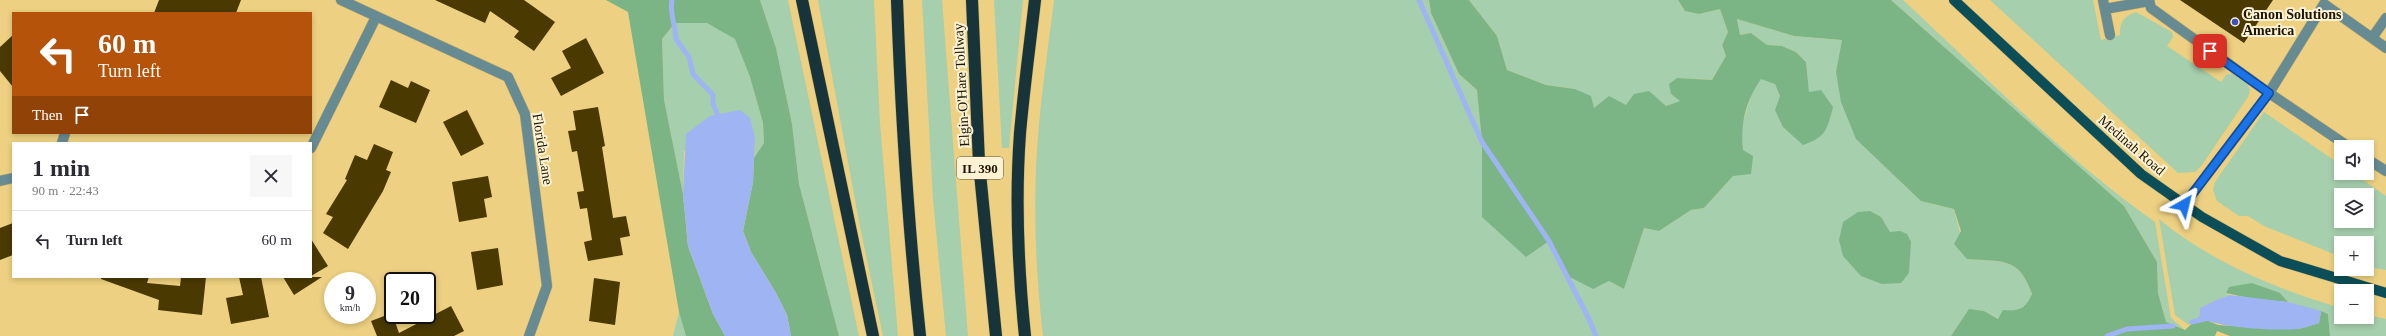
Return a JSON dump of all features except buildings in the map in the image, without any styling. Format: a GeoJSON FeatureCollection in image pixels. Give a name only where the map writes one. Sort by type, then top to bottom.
{"type":"FeatureCollection","features":[{"type":"Feature","properties":{"kind":"highway"},"geometry":{"type":"LineString","coordinates":[[802,0],[873,336]]}},
{"type":"Feature","properties":{"kind":"highway"},"geometry":{"type":"LineString","coordinates":[[897,0],[902,120],[920,336]]}},
{"type":"Feature","properties":{"kind":"highway","name":"Elgin-O'Hare Tollway"},"geometry":{"type":"LineString","coordinates":[[972,0],[979,163],[996,336]]}},
{"type":"Feature","properties":{"kind":"highway"},"geometry":{"type":"LineString","coordinates":[[1025,336],[1019,277],[1017,214],[1020,133],[1035,0]]}},
{"type":"Feature","properties":{"kind":"main road","name":"Medinah Road"},"geometry":{"type":"LineString","coordinates":[[1954,0],[2141,174],[2184,205],[2280,261],[2386,293]]}},
{"type":"Feature","properties":{"kind":"street","name":"Florida Lane"},"geometry":{"type":"LineString","coordinates":[[341,0],[508,77],[525,114],[548,286],[529,336]]}},
{"type":"Feature","properties":{"kind":"street"},"geometry":{"type":"LineString","coordinates":[[2110,35],[2104,4],[2149,1],[2151,8],[2269,93],[2339,140]]}},
{"type":"Feature","properties":{"kind":"street"},"geometry":{"type":"LineString","coordinates":[[2184,205],[2269,93],[2324,4],[2386,48]]}},
{"type":"Feature","properties":{"kind":"street"},"geometry":{"type":"LineString","coordinates":[[312,146],[376,17]]}},
{"type":"Feature","properties":{"kind":"street"},"geometry":{"type":"LineString","coordinates":[[2372,38],[2386,18]]}},
{"type":"Feature","properties":{"kind":"street"},"geometry":{"type":"LineString","coordinates":[[2374,163],[2386,171]]}},
{"type":"Feature","properties":{"kind":"street"},"geometry":{"type":"LineString","coordinates":[[0,181],[12,178]]}},
{"type":"Feature","properties":{"kind":"green space"},"geometry":{"type":"Polygon","coordinates":[[[606,0],[760,0],[776,48],[792,124],[799,184],[839,336],[791,336],[787,315],[776,293],[751,252],[743,231],[753,182],[754,158],[764,143],[763,123],[750,77],[735,39],[707,23],[675,23],[662,39],[664,100],[683,194],[688,246],[713,314],[725,336],[686,336],[679,312],[628,12],[606,0]]]}},
{"type":"Feature","properties":{"kind":"green space"},"geometry":{"type":"Polygon","coordinates":[[[760,0],[788,0],[859,336],[839,336],[799,184],[792,124],[776,48],[760,0]]]}},
{"type":"Feature","properties":{"kind":"green space"},"geometry":{"type":"Polygon","coordinates":[[[818,0],[874,0],[880,123],[898,336],[883,336],[860,227],[818,0]]]}},
{"type":"Feature","properties":{"kind":"green space"},"geometry":{"type":"Polygon","coordinates":[[[922,0],[942,0],[968,336],[946,336],[933,199],[922,0]]]}},
{"type":"Feature","properties":{"kind":"green space"},"geometry":{"type":"Polygon","coordinates":[[[994,0],[1023,0],[1009,148],[1002,148],[994,0]]]}},
{"type":"Feature","properties":{"kind":"green space"},"geometry":{"type":"Polygon","coordinates":[[[1054,0],[1429,0],[1431,13],[1459,74],[1477,90],[1482,142],[1549,241],[1566,275],[1609,281],[1624,289],[1644,228],[1659,231],[1691,210],[1704,208],[1733,176],[1743,150],[1741,129],[1752,91],[1761,78],[1775,83],[1780,96],[1809,93],[1806,62],[1796,52],[1782,46],[1767,45],[1751,33],[1740,35],[1737,19],[1794,36],[1842,40],[1836,72],[1921,201],[1954,209],[1967,259],[2000,261],[2008,263],[2021,273],[2032,294],[2027,305],[1999,319],[1984,311],[1969,310],[1951,336],[1043,336],[1036,244],[1035,197],[1040,113],[1054,0]]]}},
{"type":"Feature","properties":{"kind":"green space"},"geometry":{"type":"Polygon","coordinates":[[[1429,0],[1469,0],[1497,36],[1507,70],[1546,85],[1575,89],[1591,96],[1594,108],[1609,96],[1626,105],[1634,94],[1649,91],[1666,106],[1680,101],[1671,94],[1669,84],[1677,78],[1712,80],[1726,56],[1722,45],[1728,32],[1720,9],[1699,14],[1685,11],[1678,0],[1891,0],[2124,206],[2157,262],[2158,293],[2166,322],[2185,330],[2199,317],[2218,325],[2298,329],[2319,323],[2321,311],[2328,314],[2330,336],[2230,336],[2217,331],[2215,336],[1951,336],[1969,309],[1984,311],[1998,319],[2003,310],[2018,310],[2024,306],[2032,294],[2021,273],[2008,263],[2000,261],[1967,259],[1954,244],[1961,231],[1954,209],[1921,201],[1856,139],[1841,102],[1836,72],[1842,40],[1794,36],[1737,19],[1740,35],[1751,33],[1767,45],[1782,46],[1796,52],[1806,62],[1809,92],[1821,90],[1833,107],[1827,127],[1817,139],[1803,145],[1783,127],[1775,110],[1780,96],[1775,84],[1761,79],[1751,95],[1745,112],[1742,130],[1743,150],[1753,156],[1751,174],[1733,176],[1704,208],[1691,210],[1659,231],[1644,228],[1624,289],[1609,281],[1593,289],[1566,275],[1549,241],[1526,257],[1482,217],[1482,142],[1477,90],[1459,74],[1431,13],[1429,0]]]}},
{"type":"Feature","properties":{"kind":"green space"},"geometry":{"type":"Polygon","coordinates":[[[1469,0],[1678,0],[1685,11],[1699,14],[1720,9],[1728,32],[1722,45],[1726,56],[1712,80],[1677,78],[1671,94],[1681,101],[1666,106],[1594,108],[1575,89],[1546,85],[1507,70],[1497,36],[1469,0]]]}},
{"type":"Feature","properties":{"kind":"green space"},"geometry":{"type":"Polygon","coordinates":[[[1891,0],[1903,0],[2057,144],[2155,222],[2171,318],[2185,330],[2166,322],[2158,293],[2157,262],[2124,206],[1891,0]]]}},
{"type":"Feature","properties":{"kind":"green space"},"geometry":{"type":"Polygon","coordinates":[[[1990,0],[2093,0],[2101,40],[2120,35],[2120,27],[2123,20],[2136,12],[2172,32],[2173,37],[2167,46],[2221,82],[2226,75],[2233,73],[2247,83],[2250,90],[2248,97],[2202,165],[2195,172],[2178,173],[1990,0]]]}},
{"type":"Feature","properties":{"kind":"green space"},"geometry":{"type":"Polygon","coordinates":[[[675,23],[707,23],[735,38],[750,77],[763,123],[764,143],[754,158],[755,138],[684,151],[683,194],[664,100],[662,39],[675,23]]]}},
{"type":"Feature","properties":{"kind":"green space"},"geometry":{"type":"Polygon","coordinates":[[[2264,112],[2334,160],[2334,180],[2363,180],[2386,196],[2386,270],[2374,268],[2374,236],[2334,236],[2334,254],[2264,226],[2248,216],[2239,216],[2217,201],[2213,190],[2215,182],[2264,112]]]}},
{"type":"Feature","properties":{"kind":"green space"},"geometry":{"type":"Polygon","coordinates":[[[1870,211],[1881,217],[1890,232],[1900,231],[1907,234],[1911,242],[1909,273],[1901,283],[1882,284],[1861,276],[1843,256],[1839,240],[1843,222],[1858,212],[1870,211]]]}},
{"type":"Feature","properties":{"kind":"green space"},"geometry":{"type":"Polygon","coordinates":[[[2159,219],[2200,248],[2222,261],[2269,283],[2334,306],[2334,324],[2374,324],[2374,316],[2386,319],[2386,336],[2330,336],[2328,314],[2288,302],[2280,293],[2226,293],[2230,295],[2200,308],[2199,317],[2189,325],[2175,315],[2159,219]]]}},
{"type":"Feature","properties":{"kind":"green space"},"geometry":{"type":"Polygon","coordinates":[[[2252,283],[2280,293],[2288,302],[2253,299],[2226,293],[2229,287],[2252,283]]]}},
{"type":"Feature","properties":{"kind":"green space"},"geometry":{"type":"Polygon","coordinates":[[[679,312],[686,336],[673,336],[679,312]]]}},
{"type":"Feature","properties":{"kind":"water"},"geometry":{"type":"Polygon","coordinates":[[[740,110],[750,118],[755,138],[753,182],[743,231],[751,252],[776,293],[787,315],[791,336],[725,336],[713,314],[688,246],[683,194],[686,134],[710,116],[740,110]]]}},
{"type":"Feature","properties":{"kind":"water"},"geometry":{"type":"Polygon","coordinates":[[[2230,295],[2288,302],[2321,311],[2319,323],[2298,329],[2276,330],[2219,324],[2199,317],[2200,308],[2230,295]]]}},
{"type":"Feature","properties":{"kind":"waterway"},"geometry":{"type":"LineString","coordinates":[[672,0],[671,10],[676,39],[689,57],[693,74],[713,95],[713,104],[718,115]]}},
{"type":"Feature","properties":{"kind":"waterway"},"geometry":{"type":"LineString","coordinates":[[1419,0],[1482,142],[1549,241],[1589,319],[1596,336]]}},
{"type":"Feature","properties":{"kind":"waterway"},"geometry":{"type":"LineString","coordinates":[[2192,322],[2209,318]]}},
{"type":"Feature","properties":{"kind":"waterway"},"geometry":{"type":"LineString","coordinates":[[2107,336],[2127,329],[2173,326]]}},
{"type":"Feature","properties":{"kind":"place","name":"Canon Solutions America"},"geometry":{"type":"Point","coordinates":[2235,22]}},
{"type":"Feature","properties":{"kind":"route"},"geometry":{"type":"LineString","coordinates":[[2184,205],[2269,93],[2210,51]]}}]}
